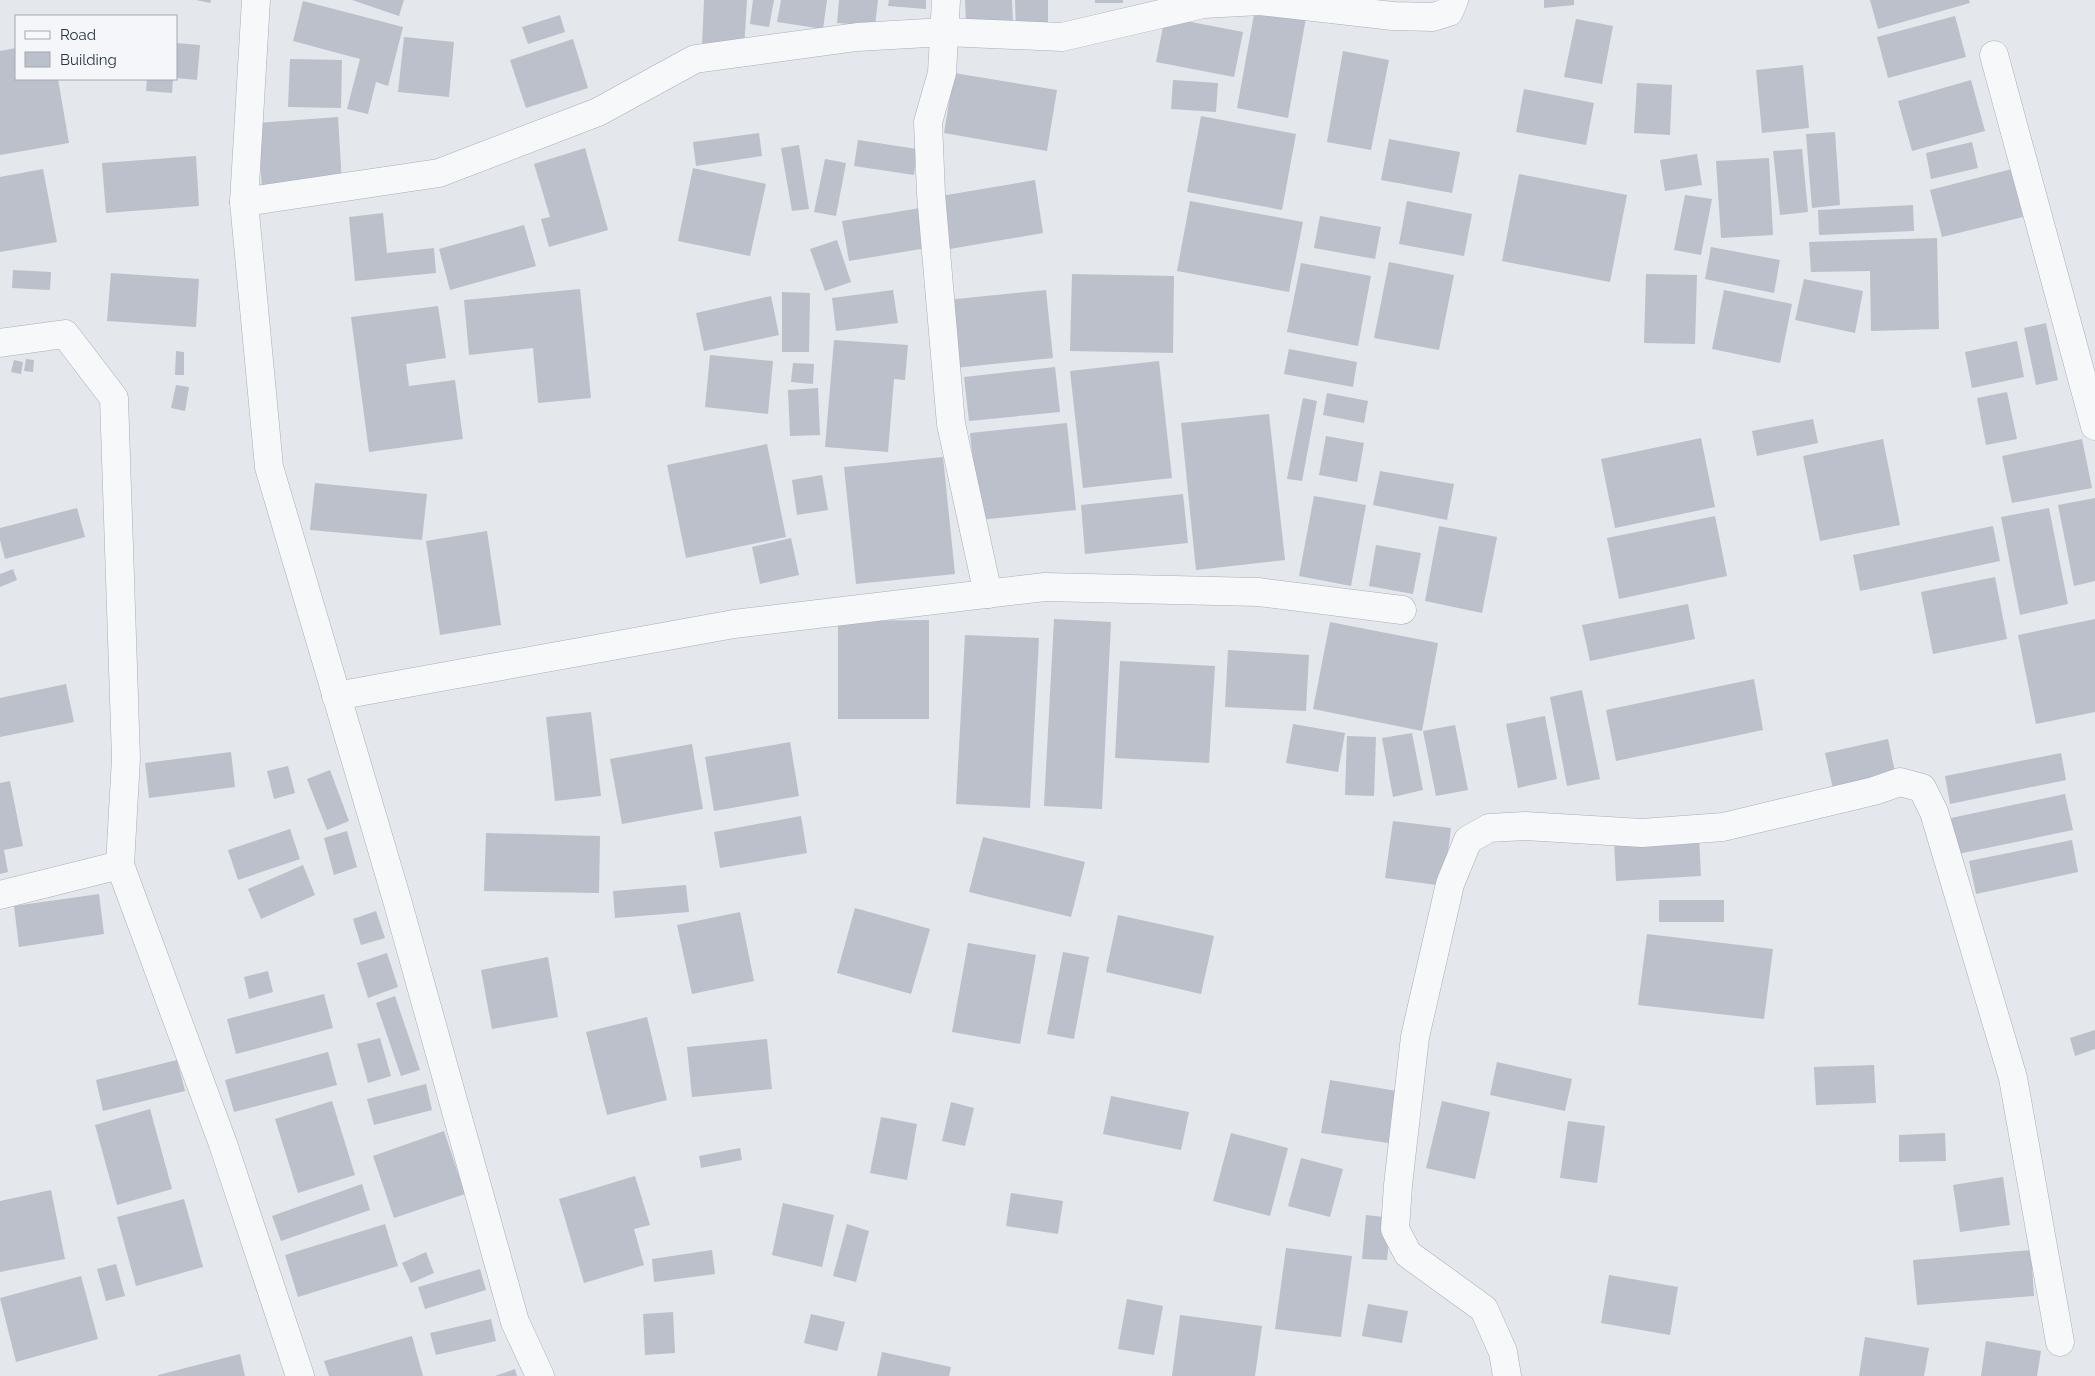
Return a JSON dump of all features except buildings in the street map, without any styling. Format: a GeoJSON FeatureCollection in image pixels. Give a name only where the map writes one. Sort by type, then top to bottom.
{"type":"FeatureCollection","features":[{"type":"Feature","properties":{"kind":"street"},"geometry":{"type":"LineString","coordinates":[[256,0],[244,202],[269,467],[397,900],[515,1322],[540,1376]]}},
{"type":"Feature","properties":{"kind":"street"},"geometry":{"type":"LineString","coordinates":[[946,0],[942,73],[928,122],[932,194],[951,424],[988,594]]}},
{"type":"Feature","properties":{"kind":"street"},"geometry":{"type":"LineString","coordinates":[[244,202],[439,173],[598,112],[695,59],[857,37],[945,32],[1062,37],[1203,4],[1260,1],[1393,16],[1433,16],[1449,12],[1454,0]]}},
{"type":"Feature","properties":{"kind":"street"},"geometry":{"type":"LineString","coordinates":[[1994,55],[2095,426]]}},
{"type":"Feature","properties":{"kind":"street"},"geometry":{"type":"LineString","coordinates":[[0,343],[65,334],[114,398],[126,758],[120,865],[223,1144],[300,1376]]}},
{"type":"Feature","properties":{"kind":"street"},"geometry":{"type":"LineString","coordinates":[[336,696],[734,624],[1045,587],[1258,592],[1402,610]]}},
{"type":"Feature","properties":{"kind":"street"},"geometry":{"type":"LineString","coordinates":[[1507,1376],[1503,1352],[1484,1308],[1408,1254],[1395,1229],[1414,1037],[1450,884],[1468,840],[1488,828],[1525,826],[1642,833],[1723,827],[1874,791],[1900,782],[1922,788],[1934,812],[2013,1078],[2060,1342]]}},
{"type":"Feature","properties":{"kind":"street"},"geometry":{"type":"LineString","coordinates":[[0,895],[120,865]]}}]}
